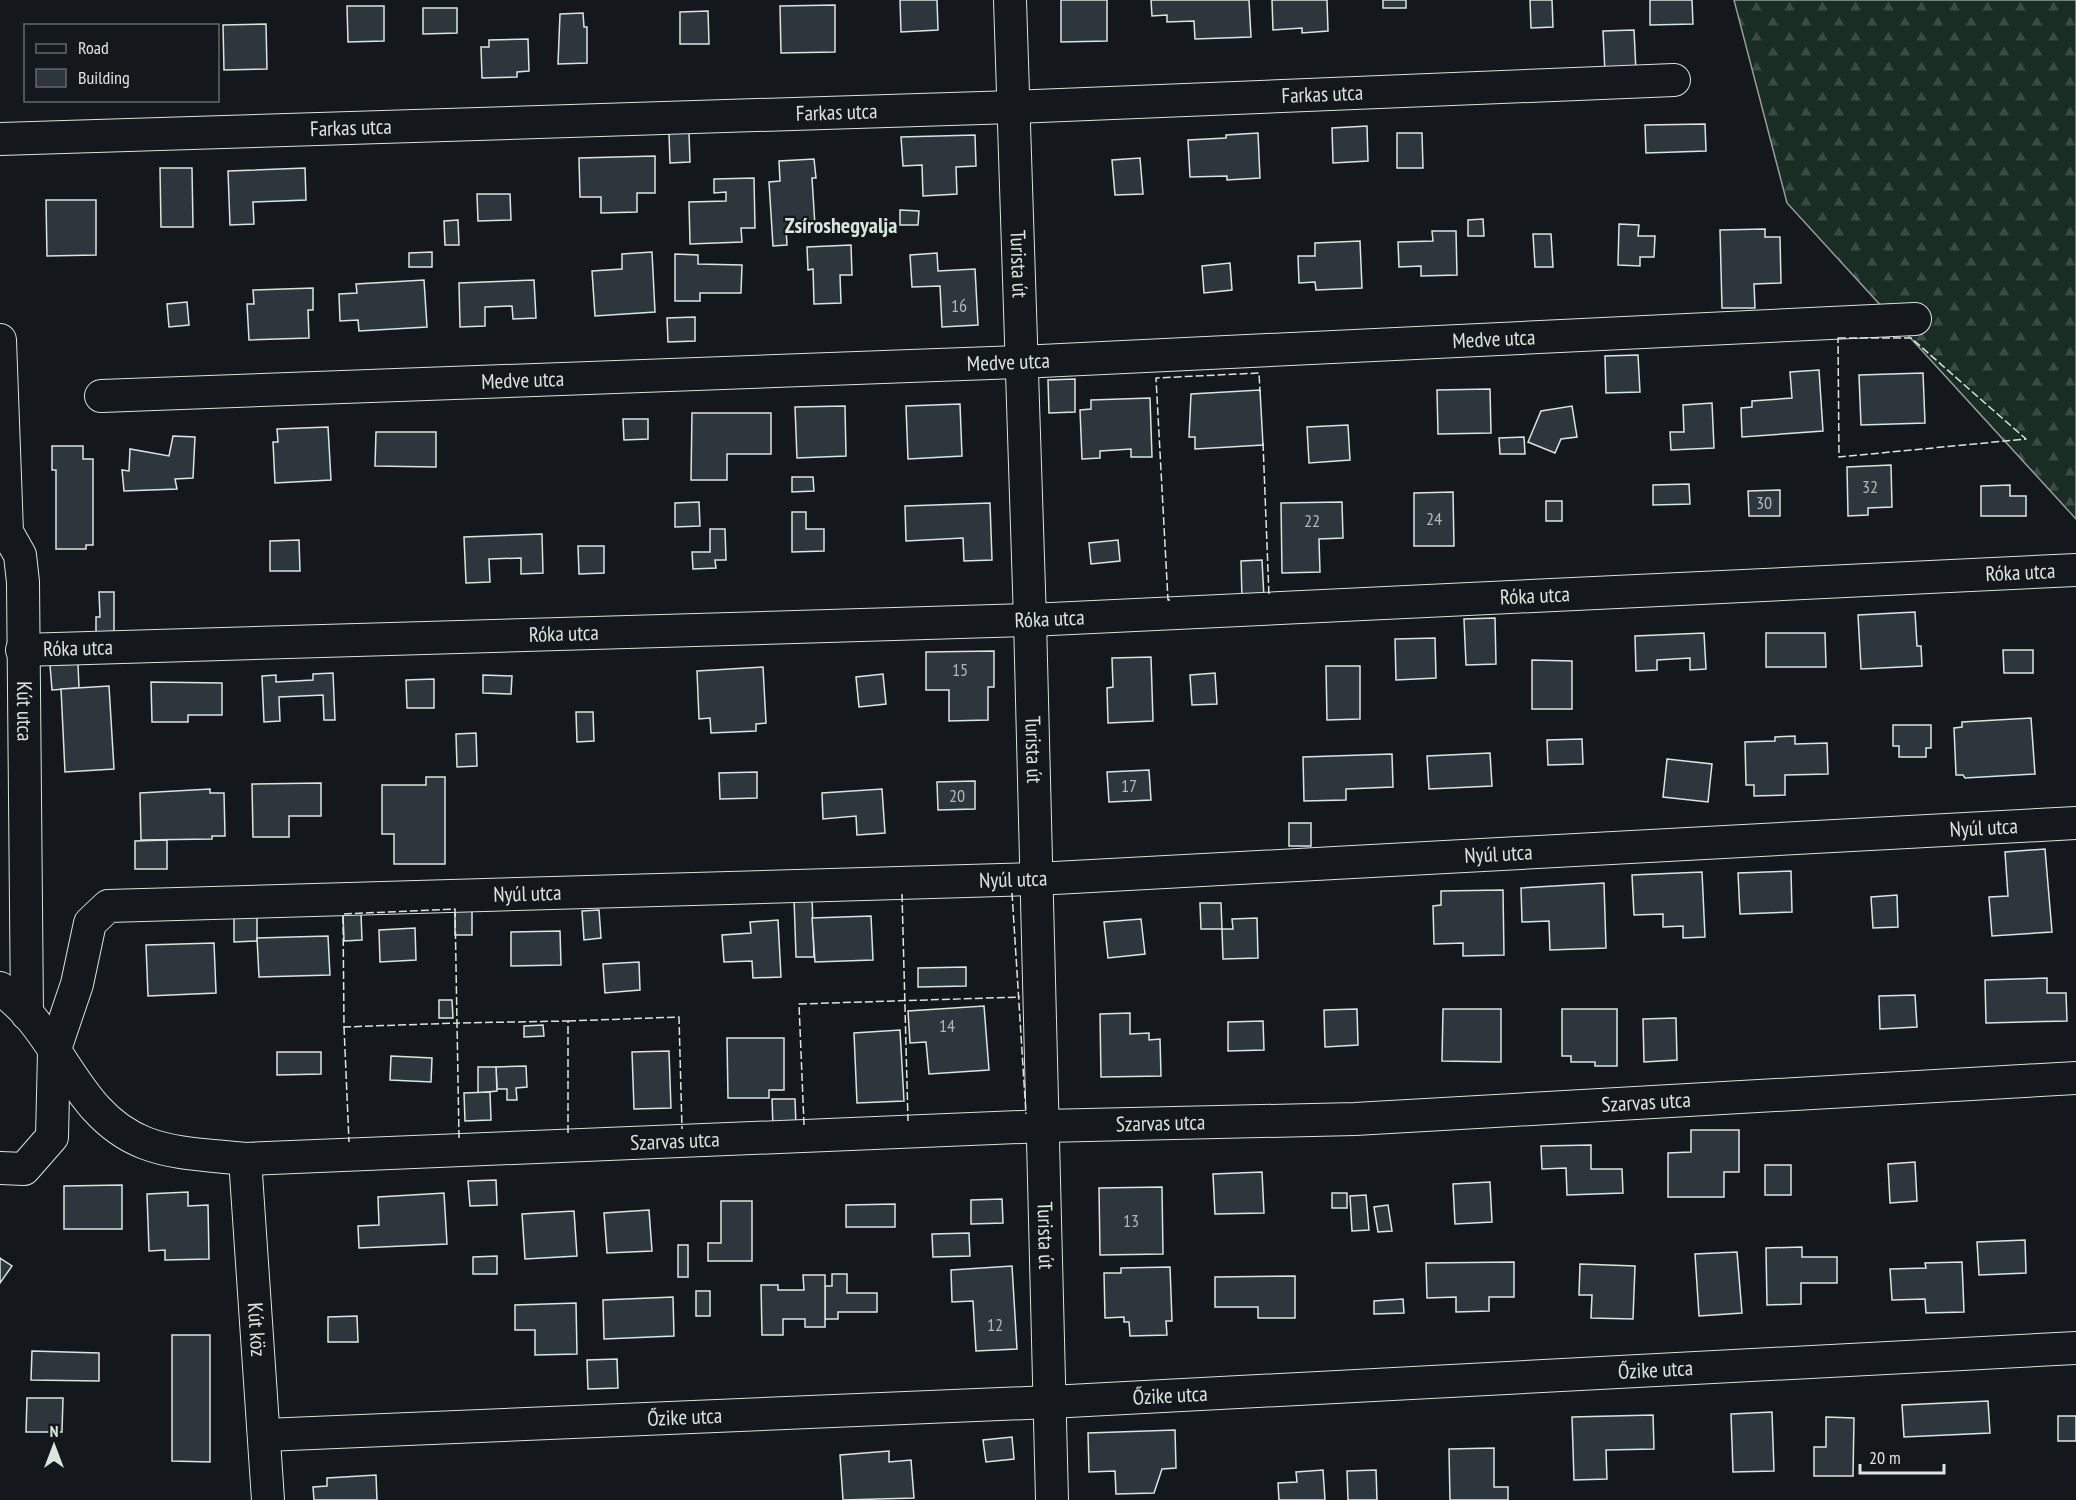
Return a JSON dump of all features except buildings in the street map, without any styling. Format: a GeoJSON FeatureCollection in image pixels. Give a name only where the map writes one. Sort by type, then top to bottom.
{"type":"FeatureCollection","features":[{"type":"Feature","properties":{"kind":"street","name":"Turista út"},"geometry":{"type":"LineString","coordinates":[[1010,0],[1030,620],[1052,1500]]}},
{"type":"Feature","properties":{"kind":"street","name":"Farkas utca"},"geometry":{"type":"LineString","coordinates":[[0,140],[1013,107],[1674,80]]}},
{"type":"Feature","properties":{"kind":"street","name":"Medve utca"},"geometry":{"type":"LineString","coordinates":[[101,396],[1020,362],[1915,319]]}},
{"type":"Feature","properties":{"kind":"street","name":"Kút utca"},"geometry":{"type":"LineString","coordinates":[[0,340],[4,529],[20,555],[23,582],[27,1014]]}},
{"type":"Feature","properties":{"kind":"street","name":"Róka utca"},"geometry":{"type":"LineString","coordinates":[[22,650],[1030,620],[2076,570]]}},
{"type":"Feature","properties":{"kind":"street","name":"Nyúl utca"},"geometry":{"type":"LineString","coordinates":[[0,1168],[24,1169],[52,1137],[54,1052],[77,984],[90,923],[108,906],[1036,879],[2076,823]]}},
{"type":"Feature","properties":{"kind":"street","name":"Szarvas utca"},"geometry":{"type":"LineString","coordinates":[[0,988],[27,1014],[91,1105],[117,1129],[145,1143],[176,1152],[245,1159],[1044,1126],[1367,1118],[2076,1078]]}},
{"type":"Feature","properties":{"kind":"street","name":"Kút köz"},"geometry":{"type":"LineString","coordinates":[[245,1159],[268,1500]]}},
{"type":"Feature","properties":{"kind":"street","name":"Őzike utca"},"geometry":{"type":"LineString","coordinates":[[265,1435],[1050,1402],[2076,1348]]}},
{"type":"Feature","properties":{"kind":"green space"},"geometry":{"type":"Polygon","coordinates":[[[1734,0],[2076,0],[2076,519],[1787,203],[1734,0]]]}},
{"type":"Feature","properties":{"kind":"fence"},"geometry":{"type":"LineString","coordinates":[[1838,338],[1911,338],[2026,439],[1839,457],[1838,338]]}},
{"type":"Feature","properties":{"kind":"fence"},"geometry":{"type":"LineString","coordinates":[[1170,600],[1168,600],[1156,378],[1259,373],[1260,392]]}},
{"type":"Feature","properties":{"kind":"fence"},"geometry":{"type":"LineString","coordinates":[[1263,443],[1269,596]]}},
{"type":"Feature","properties":{"kind":"fence"},"geometry":{"type":"LineString","coordinates":[[1012,893],[1026,1114]]}},
{"type":"Feature","properties":{"kind":"fence"},"geometry":{"type":"LineString","coordinates":[[902,894],[908,1121]]}},
{"type":"Feature","properties":{"kind":"fence"},"geometry":{"type":"LineString","coordinates":[[455,909],[457,1023],[344,1027],[343,914],[455,909]]}},
{"type":"Feature","properties":{"kind":"fence"},"geometry":{"type":"LineString","coordinates":[[804,1125],[799,1004],[1020,997]]}},
{"type":"Feature","properties":{"kind":"fence"},"geometry":{"type":"LineString","coordinates":[[568,1021],[679,1017],[682,1129]]}},
{"type":"Feature","properties":{"kind":"fence"},"geometry":{"type":"LineString","coordinates":[[459,1138],[457,1023],[568,1021],[568,1133]]}},
{"type":"Feature","properties":{"kind":"fence"},"geometry":{"type":"LineString","coordinates":[[344,1027],[349,1142]]}},
{"type":"Feature","properties":{"kind":"district","name":"Zsíroshegyalja"},"geometry":{"type":"Point","coordinates":[841,225]}}]}
